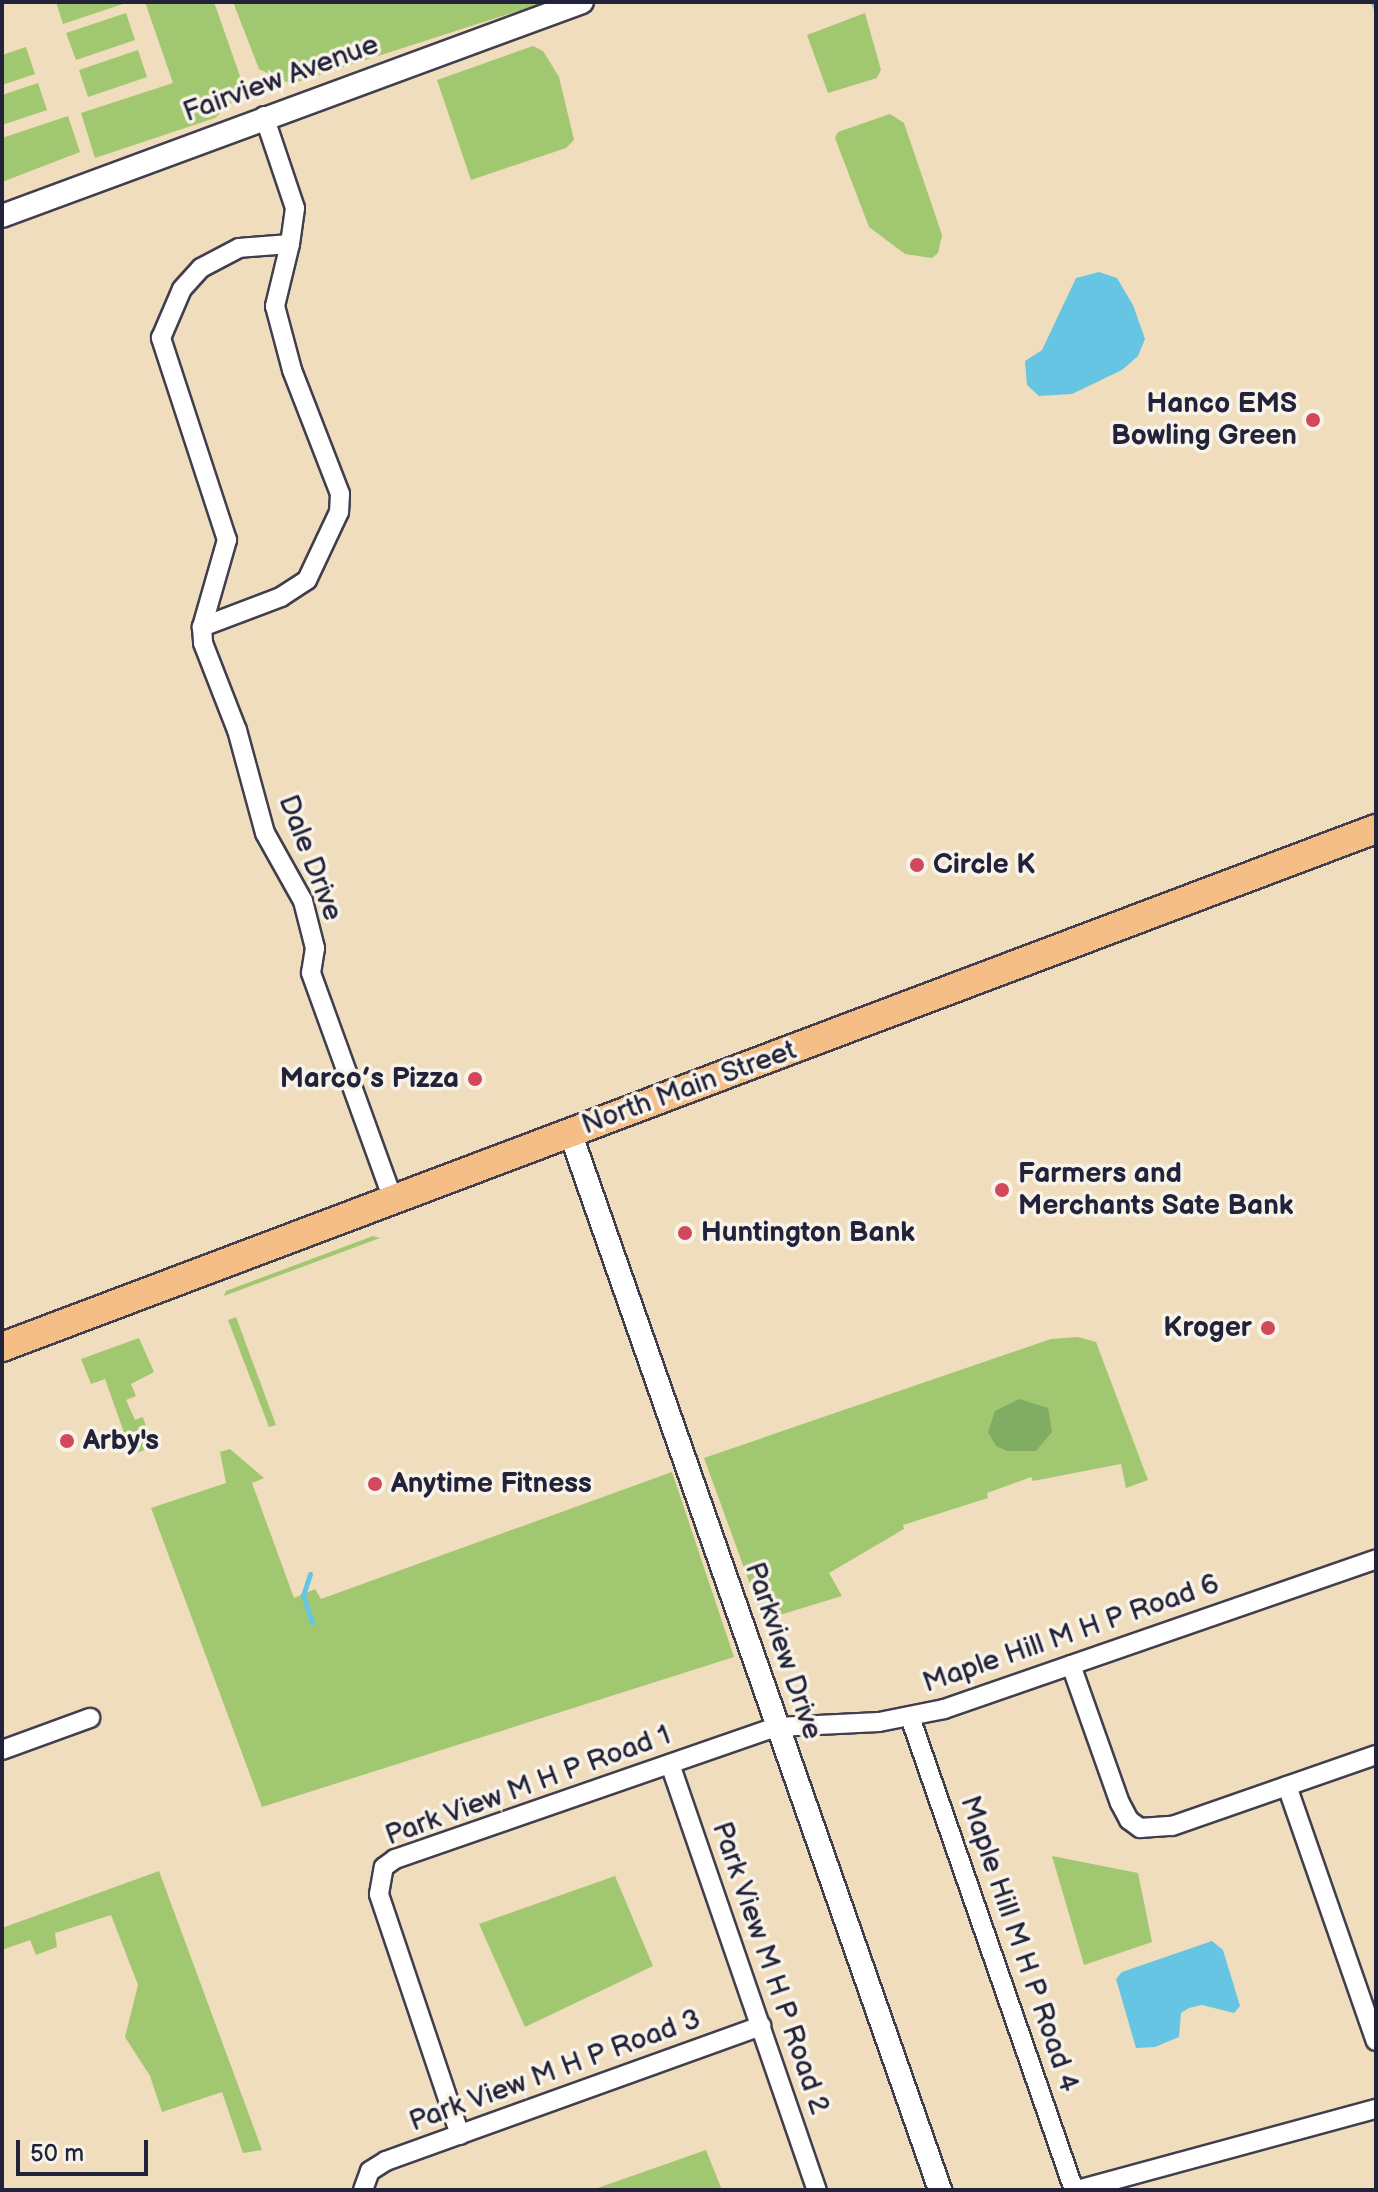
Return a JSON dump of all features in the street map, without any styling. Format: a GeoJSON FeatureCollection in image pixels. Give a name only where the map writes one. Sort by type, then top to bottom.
{"type":"FeatureCollection","features":[{"type":"Feature","properties":{"kind":"main road","name":"North Main Street"},"geometry":{"type":"LineString","coordinates":[[2,1347],[1376,829]]}},
{"type":"Feature","properties":{"kind":"street","name":"Fairview Avenue"},"geometry":{"type":"LineString","coordinates":[[2,216],[264,116],[582,2]]}},
{"type":"Feature","properties":{"kind":"street"},"geometry":{"type":"LineString","coordinates":[[202,627],[294,591],[307,580],[339,512],[340,494],[292,370],[275,306],[295,208],[264,116]]}},
{"type":"Feature","properties":{"kind":"street"},"geometry":{"type":"LineString","coordinates":[[202,627],[227,540],[161,338],[182,289],[201,268],[239,248],[290,244]]}},
{"type":"Feature","properties":{"kind":"street","name":"Dale Drive"},"geometry":{"type":"LineString","coordinates":[[202,627],[265,833],[303,901],[315,948],[311,973],[393,1199]]}},
{"type":"Feature","properties":{"kind":"street","name":"Parkview Drive"},"geometry":{"type":"LineString","coordinates":[[570,1132],[940,2190]]}},
{"type":"Feature","properties":{"kind":"street","name":"Maple Hill M H P Road 6"},"geometry":{"type":"LineString","coordinates":[[777,1727],[910,1717],[1071,1665],[1376,1559]]}},
{"type":"Feature","properties":{"kind":"street"},"geometry":{"type":"LineString","coordinates":[[1071,1665],[1120,1803],[1129,1820],[1140,1828],[1172,1826],[1376,1755]]}},
{"type":"Feature","properties":{"kind":"street","name":"Maple Hill M H P Road 4"},"geometry":{"type":"LineString","coordinates":[[910,1717],[1076,2190]]}},
{"type":"Feature","properties":{"kind":"street"},"geometry":{"type":"LineString","coordinates":[[2,1750],[90,1718]]}},
{"type":"Feature","properties":{"kind":"street","name":"Park View M H P Road 1"},"geometry":{"type":"LineString","coordinates":[[460,2135],[379,1894],[384,1867],[777,1727]]}},
{"type":"Feature","properties":{"kind":"street","name":"Park View M H P Road 2"},"geometry":{"type":"LineString","coordinates":[[670,1764],[817,2190]]}},
{"type":"Feature","properties":{"kind":"street"},"geometry":{"type":"LineString","coordinates":[[1287,1786],[1376,2041]]}},
{"type":"Feature","properties":{"kind":"street","name":"Park View M H P Road 3"},"geometry":{"type":"LineString","coordinates":[[363,2190],[370,2171],[460,2135],[761,2026]]}},
{"type":"Feature","properties":{"kind":"street"},"geometry":{"type":"LineString","coordinates":[[1076,2190],[1376,2109]]}},
{"type":"Feature","properties":{"kind":"green space"},"geometry":{"type":"Polygon","coordinates":[[[56,2],[122,2],[123,4],[63,24],[56,2]]]}},
{"type":"Feature","properties":{"kind":"green space"},"geometry":{"type":"Polygon","coordinates":[[[145,2],[214,2],[241,79],[234,101],[215,118],[95,158],[81,113],[173,83],[145,2]]]}},
{"type":"Feature","properties":{"kind":"green space"},"geometry":{"type":"Polygon","coordinates":[[[233,2],[546,2],[291,84],[259,69],[233,2]]]}},
{"type":"Feature","properties":{"kind":"green space"},"geometry":{"type":"Polygon","coordinates":[[[126,13],[135,40],[76,60],[66,33],[126,13]]]}},
{"type":"Feature","properties":{"kind":"green space"},"geometry":{"type":"Polygon","coordinates":[[[865,13],[881,70],[877,78],[828,93],[807,35],[865,13]]]}},
{"type":"Feature","properties":{"kind":"green space"},"geometry":{"type":"Polygon","coordinates":[[[533,46],[543,51],[559,77],[574,140],[566,148],[471,180],[437,80],[533,46]]]}},
{"type":"Feature","properties":{"kind":"green space"},"geometry":{"type":"Polygon","coordinates":[[[26,47],[35,74],[2,85],[2,55],[26,47]]]}},
{"type":"Feature","properties":{"kind":"green space"},"geometry":{"type":"Polygon","coordinates":[[[138,50],[147,77],[88,97],[79,70],[138,50]]]}},
{"type":"Feature","properties":{"kind":"green space"},"geometry":{"type":"Polygon","coordinates":[[[38,83],[47,110],[2,125],[2,95],[38,83]]]}},
{"type":"Feature","properties":{"kind":"green space"},"geometry":{"type":"Polygon","coordinates":[[[890,114],[904,123],[942,235],[938,253],[932,258],[905,254],[869,227],[835,138],[838,132],[890,114]]]}},
{"type":"Feature","properties":{"kind":"green space"},"geometry":{"type":"Polygon","coordinates":[[[68,116],[80,152],[2,182],[2,138],[68,116]]]}},
{"type":"Feature","properties":{"kind":"green space"},"geometry":{"type":"Polygon","coordinates":[[[373,1236],[380,1238],[224,1296],[226,1291],[373,1236]]]}},
{"type":"Feature","properties":{"kind":"green space"},"geometry":{"type":"Polygon","coordinates":[[[236,1317],[276,1425],[269,1427],[228,1320],[236,1317]]]}},
{"type":"Feature","properties":{"kind":"green space"},"geometry":{"type":"Polygon","coordinates":[[[1078,1337],[1096,1342],[1148,1480],[1126,1488],[1121,1464],[1033,1481],[1031,1477],[987,1493],[988,1498],[903,1525],[904,1529],[829,1573],[842,1596],[763,1620],[704,1458],[1051,1339],[1078,1337]]]}},
{"type":"Feature","properties":{"kind":"green space"},"geometry":{"type":"Polygon","coordinates":[[[139,1338],[154,1372],[131,1384],[136,1396],[126,1400],[135,1420],[143,1417],[152,1447],[132,1455],[105,1379],[91,1384],[81,1359],[139,1338]]]}},
{"type":"Feature","properties":{"kind":"green space"},"geometry":{"type":"Polygon","coordinates":[[[1019,1399],[1048,1408],[1052,1432],[1036,1451],[1007,1451],[996,1446],[988,1432],[995,1411],[1019,1399]]]}},
{"type":"Feature","properties":{"kind":"green space"},"geometry":{"type":"Polygon","coordinates":[[[230,1449],[264,1478],[252,1483],[294,1598],[315,1589],[321,1599],[672,1472],[734,1657],[262,1807],[151,1508],[226,1483],[220,1452],[230,1449]]]}},
{"type":"Feature","properties":{"kind":"green space"},"geometry":{"type":"Polygon","coordinates":[[[1052,1856],[1138,1873],[1152,1942],[1084,1965],[1052,1856]]]}},
{"type":"Feature","properties":{"kind":"green space"},"geometry":{"type":"Polygon","coordinates":[[[159,1871],[262,2150],[243,2153],[222,2092],[162,2112],[150,2076],[125,2037],[138,1985],[111,1915],[55,1933],[57,1947],[36,1955],[30,1940],[2,1950],[2,1928],[159,1871]]]}},
{"type":"Feature","properties":{"kind":"green space"},"geometry":{"type":"Polygon","coordinates":[[[615,1876],[653,1966],[525,2027],[479,1924],[615,1876]]]}},
{"type":"Feature","properties":{"kind":"green space"},"geometry":{"type":"Polygon","coordinates":[[[706,2150],[722,2190],[592,2190],[706,2150]]]}},
{"type":"Feature","properties":{"kind":"water"},"geometry":{"type":"Polygon","coordinates":[[[1099,272],[1117,278],[1133,305],[1145,339],[1138,356],[1122,370],[1072,394],[1039,396],[1027,385],[1025,361],[1042,350],[1076,278],[1099,272]]]}},
{"type":"Feature","properties":{"kind":"water"},"geometry":{"type":"Polygon","coordinates":[[[1212,1941],[1223,1950],[1240,2006],[1234,2013],[1202,2005],[1189,2008],[1181,2013],[1179,2037],[1155,2047],[1136,2048],[1116,1979],[1122,1972],[1212,1941]]]}},
{"type":"Feature","properties":{"kind":"waterway"},"geometry":{"type":"LineString","coordinates":[[1373,2],[1376,9]]}},
{"type":"Feature","properties":{"kind":"waterway"},"geometry":{"type":"LineString","coordinates":[[310,1574],[303,1595],[312,1623]]}},
{"type":"Feature","properties":{"kind":"place","name":"Hanco EMS Bowling Green"},"geometry":{"type":"Point","coordinates":[1313,420]}},
{"type":"Feature","properties":{"kind":"place","name":"Circle K"},"geometry":{"type":"Point","coordinates":[917,865]}},
{"type":"Feature","properties":{"kind":"place","name":"Marco’s Pizza"},"geometry":{"type":"Point","coordinates":[475,1079]}},
{"type":"Feature","properties":{"kind":"place","name":"Farmers and Merchants Sate Bank"},"geometry":{"type":"Point","coordinates":[1002,1190]}},
{"type":"Feature","properties":{"kind":"place","name":"Huntington Bank"},"geometry":{"type":"Point","coordinates":[685,1233]}},
{"type":"Feature","properties":{"kind":"place","name":"Kroger"},"geometry":{"type":"Point","coordinates":[1268,1328]}},
{"type":"Feature","properties":{"kind":"place","name":"Arby's"},"geometry":{"type":"Point","coordinates":[67,1441]}},
{"type":"Feature","properties":{"kind":"place","name":"Anytime Fitness"},"geometry":{"type":"Point","coordinates":[375,1484]}}]}
